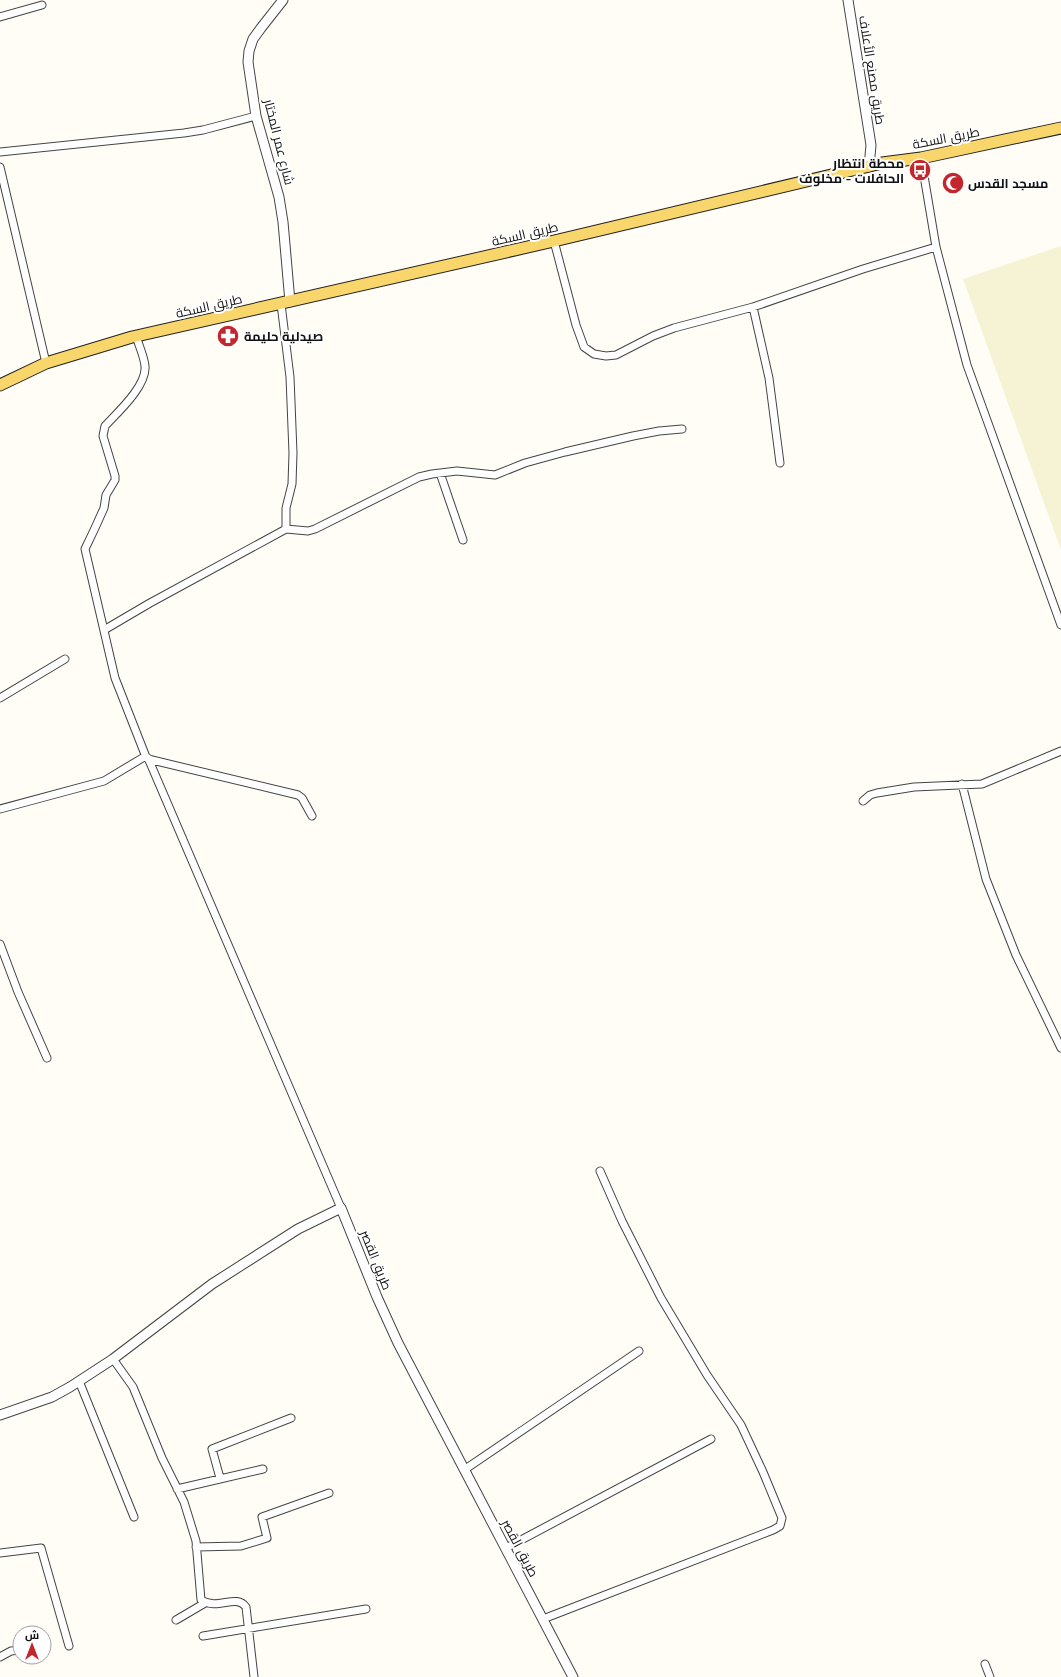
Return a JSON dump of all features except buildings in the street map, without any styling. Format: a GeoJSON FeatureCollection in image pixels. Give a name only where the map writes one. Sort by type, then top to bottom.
{"type":"FeatureCollection","features":[{"type":"Feature","properties":{"kind":"main road","name":"طريق السكة"},"geometry":{"type":"LineString","coordinates":[[0,385],[46,363],[136,336],[554,242],[882,163],[921,158],[1061,128]]}},
{"type":"Feature","properties":{"kind":"street","name":"شارع عمر المختار"},"geometry":{"type":"LineString","coordinates":[[283,0],[253,39],[249,51],[248,62],[256,116],[280,203],[283,222],[285,303]]}},
{"type":"Feature","properties":{"kind":"street","name":"طريق مصنع الأعلاف"},"geometry":{"type":"LineString","coordinates":[[848,0],[871,145],[869,167]]}},
{"type":"Feature","properties":{"kind":"street"},"geometry":{"type":"LineString","coordinates":[[0,17],[42,5]]}},
{"type":"Feature","properties":{"kind":"street"},"geometry":{"type":"LineString","coordinates":[[0,152],[184,133],[203,130],[256,116]]}},
{"type":"Feature","properties":{"kind":"street","name":"طريق مصنع الأعلاف"},"geometry":{"type":"LineString","coordinates":[[871,145],[880,157],[882,163]]}},
{"type":"Feature","properties":{"kind":"street"},"geometry":{"type":"LineString","coordinates":[[921,158],[936,247],[967,365],[1061,625]]}},
{"type":"Feature","properties":{"kind":"street"},"geometry":{"type":"LineString","coordinates":[[0,167],[46,363]]}},
{"type":"Feature","properties":{"kind":"street"},"geometry":{"type":"LineString","coordinates":[[554,242],[584,347],[594,354],[606,356],[616,354],[674,328],[753,307],[863,269],[936,247]]}},
{"type":"Feature","properties":{"kind":"street"},"geometry":{"type":"LineString","coordinates":[[285,303],[293,453],[292,484],[286,508],[286,529]]}},
{"type":"Feature","properties":{"kind":"street"},"geometry":{"type":"LineString","coordinates":[[753,307],[769,378],[780,463]]}},
{"type":"Feature","properties":{"kind":"street"},"geometry":{"type":"LineString","coordinates":[[0,1415],[52,1398],[113,1359],[212,1284],[298,1229],[341,1208],[147,758],[115,678],[85,549],[104,508],[106,495],[115,480],[103,431],[105,426],[130,398],[144,376],[145,365],[136,336]]}},
{"type":"Feature","properties":{"kind":"street"},"geometry":{"type":"LineString","coordinates":[[104,630],[150,603],[286,529],[308,531],[315,529],[409,481],[440,473],[457,471],[495,475],[525,463],[565,452],[633,436],[659,431],[682,429]]}},
{"type":"Feature","properties":{"kind":"street"},"geometry":{"type":"LineString","coordinates":[[440,473],[463,540]]}},
{"type":"Feature","properties":{"kind":"street"},"geometry":{"type":"LineString","coordinates":[[0,698],[65,659]]}},
{"type":"Feature","properties":{"kind":"street"},"geometry":{"type":"LineString","coordinates":[[863,801],[870,795],[877,793],[914,787],[982,784],[1061,751]]}},
{"type":"Feature","properties":{"kind":"street"},"geometry":{"type":"LineString","coordinates":[[0,809],[104,781],[147,758],[298,795],[302,798],[312,816]]}},
{"type":"Feature","properties":{"kind":"street"},"geometry":{"type":"LineString","coordinates":[[962,784],[986,879],[1016,955],[1061,1048]]}},
{"type":"Feature","properties":{"kind":"street"},"geometry":{"type":"LineString","coordinates":[[0,944],[18,992],[47,1058]]}},
{"type":"Feature","properties":{"kind":"street"},"geometry":{"type":"LineString","coordinates":[[543,1618],[773,1530],[780,1526],[782,1518],[741,1425],[707,1375],[661,1298],[622,1221],[600,1172]]}},
{"type":"Feature","properties":{"kind":"street","name":"طريق القصر"},"geometry":{"type":"LineString","coordinates":[[341,1208],[377,1297],[398,1343],[573,1677]]}},
{"type":"Feature","properties":{"kind":"street"},"geometry":{"type":"LineString","coordinates":[[464,1470],[639,1351]]}},
{"type":"Feature","properties":{"kind":"street"},"geometry":{"type":"LineString","coordinates":[[113,1359],[133,1387],[150,1430],[190,1518],[196,1547],[201,1600],[212,1604],[238,1601],[242,1602],[246,1607],[254,1677]]}},
{"type":"Feature","properties":{"kind":"street"},"geometry":{"type":"LineString","coordinates":[[79,1381],[134,1517]]}},
{"type":"Feature","properties":{"kind":"street"},"geometry":{"type":"LineString","coordinates":[[220,1478],[212,1449],[291,1418]]}},
{"type":"Feature","properties":{"kind":"street"},"geometry":{"type":"LineString","coordinates":[[506,1548],[711,1439]]}},
{"type":"Feature","properties":{"kind":"street"},"geometry":{"type":"LineString","coordinates":[[177,1489],[263,1469]]}},
{"type":"Feature","properties":{"kind":"street"},"geometry":{"type":"LineString","coordinates":[[196,1547],[242,1546],[267,1538],[262,1517],[330,1493]]}},
{"type":"Feature","properties":{"kind":"street"},"geometry":{"type":"LineString","coordinates":[[0,1553],[41,1548],[69,1646]]}},
{"type":"Feature","properties":{"kind":"street"},"geometry":{"type":"LineString","coordinates":[[176,1620],[206,1603]]}},
{"type":"Feature","properties":{"kind":"street"},"geometry":{"type":"LineString","coordinates":[[203,1636],[366,1609]]}},
{"type":"Feature","properties":{"kind":"street"},"geometry":{"type":"LineString","coordinates":[[0,1657],[12,1651]]}},
{"type":"Feature","properties":{"kind":"street"},"geometry":{"type":"LineString","coordinates":[[985,1664],[990,1677]]}},
{"type":"Feature","properties":{"kind":"shaded area"},"geometry":{"type":"Polygon","coordinates":[[[1061,246],[1061,550],[963,279],[1061,246]]]}},
{"type":"Feature","properties":{"kind":"place","name":"محطة انتظار الحافلات - مخلوف"},"geometry":{"type":"Point","coordinates":[920,170]}},
{"type":"Feature","properties":{"kind":"place","name":"مسجد القدس"},"geometry":{"type":"Point","coordinates":[953,183]}},
{"type":"Feature","properties":{"kind":"place","name":"صيدلية حليمة"},"geometry":{"type":"Point","coordinates":[228,336]}}]}
